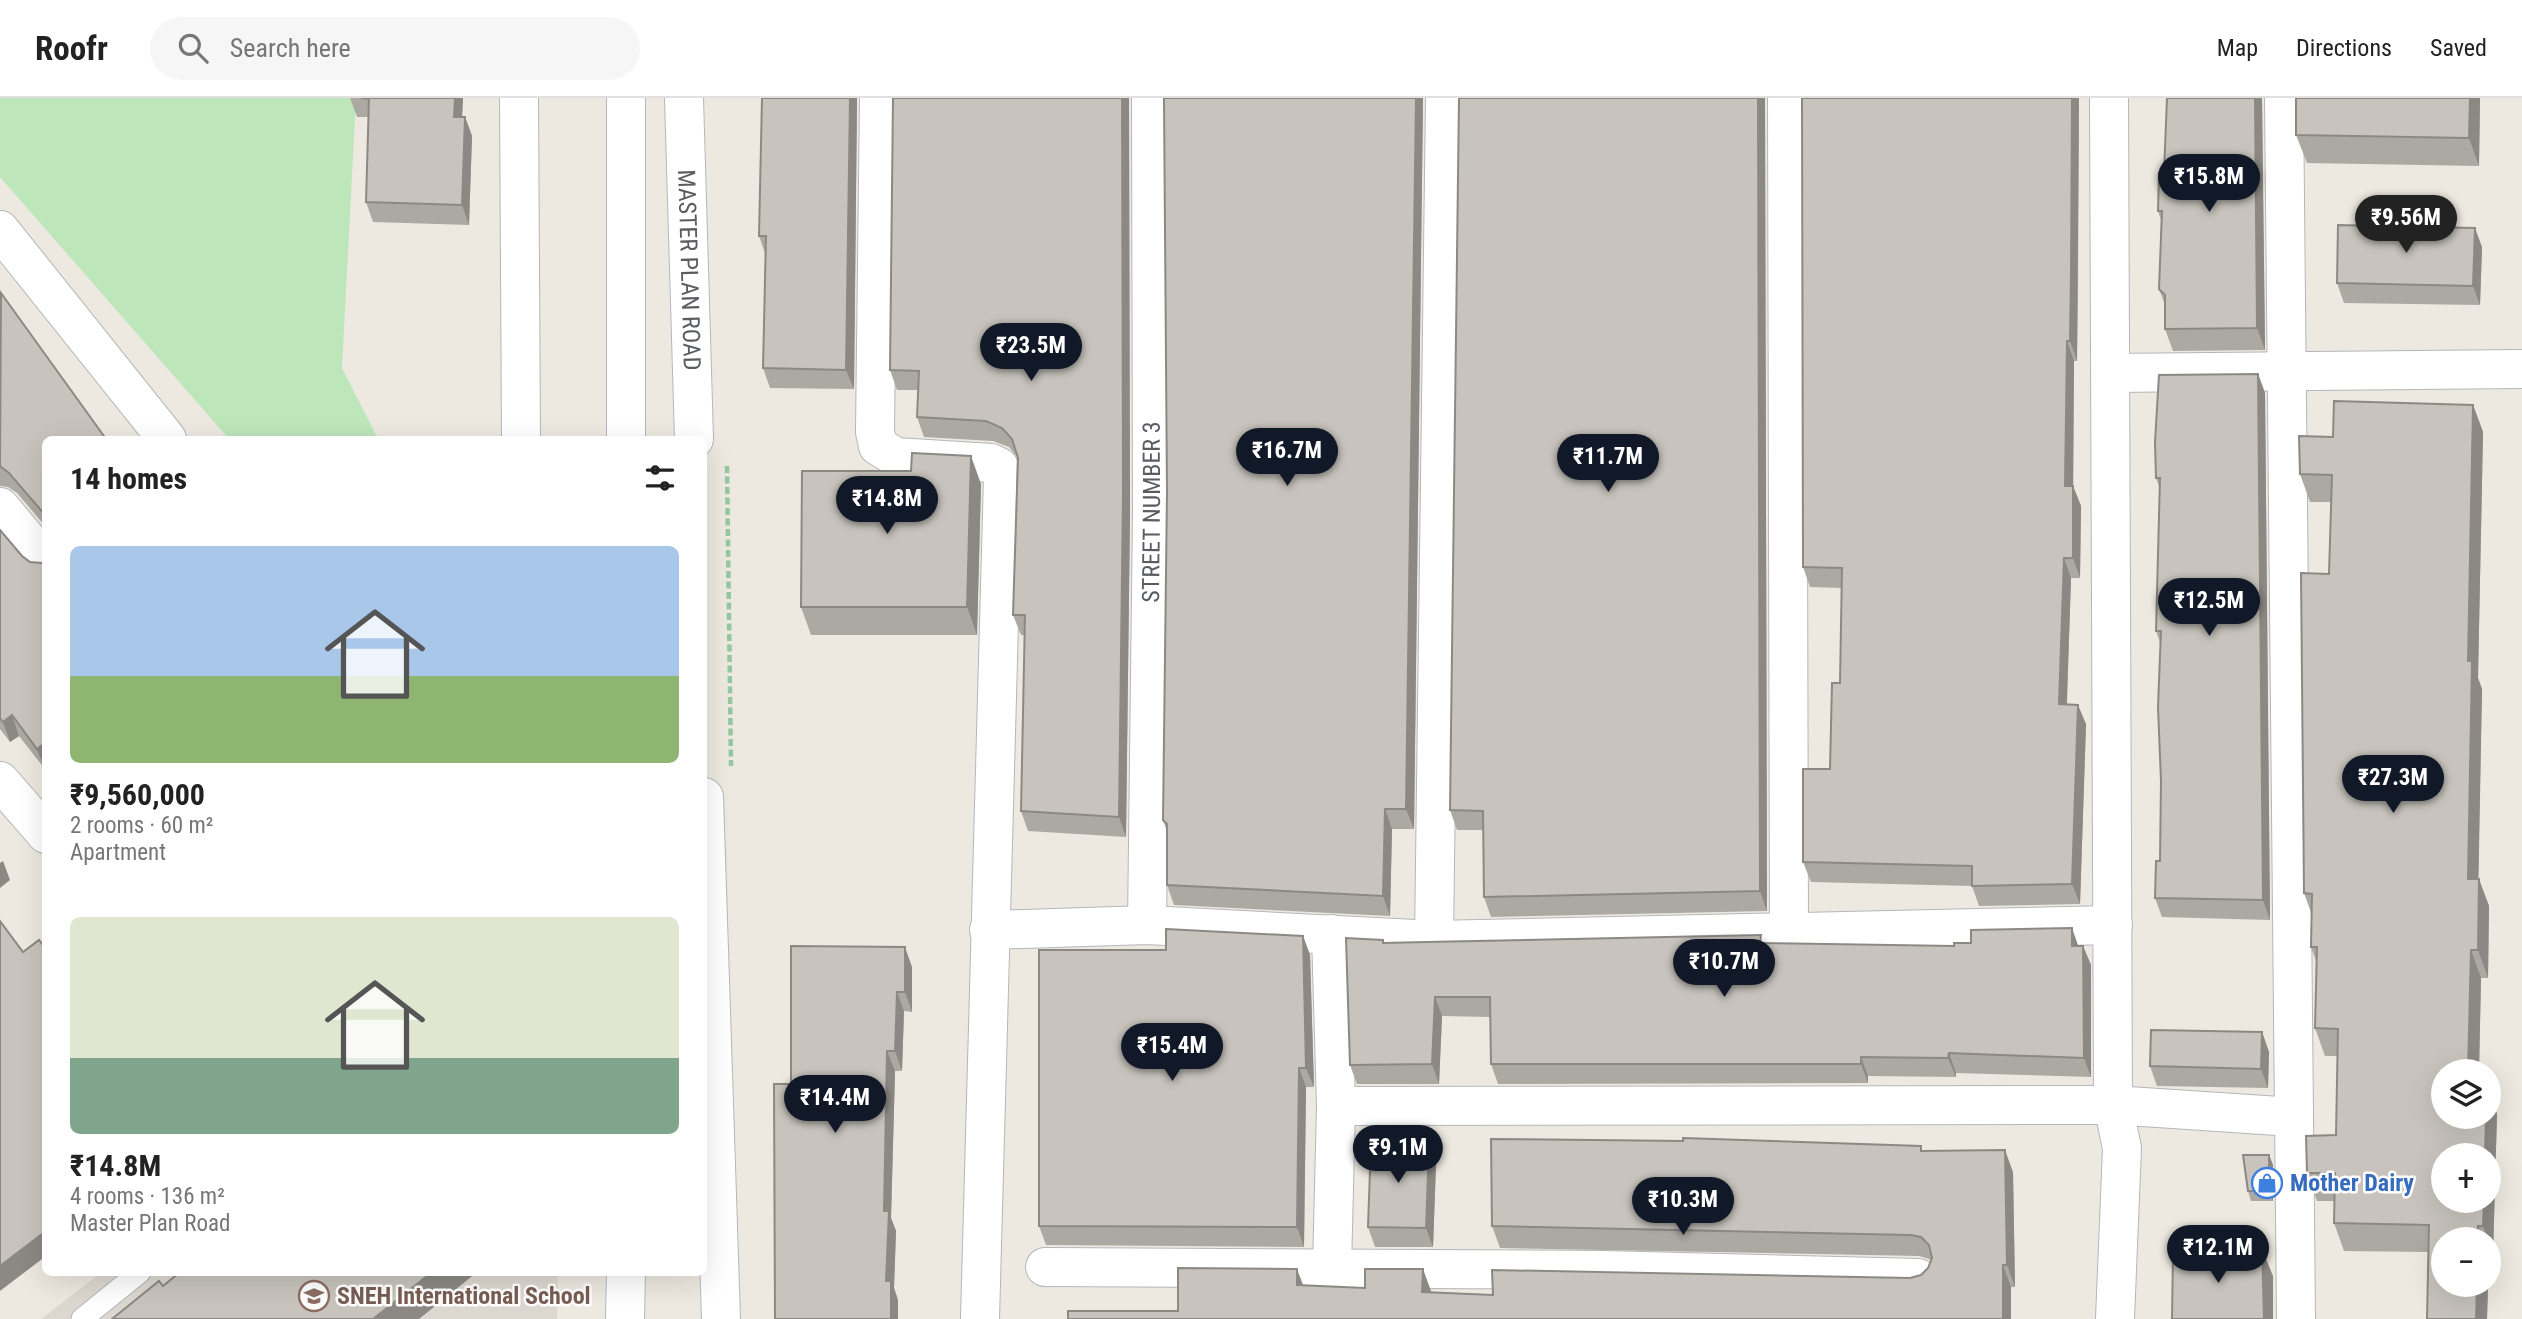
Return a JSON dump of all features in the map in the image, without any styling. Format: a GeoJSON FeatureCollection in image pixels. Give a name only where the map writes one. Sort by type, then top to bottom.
{"type":"FeatureCollection","features":[{"type":"Feature","properties":{"kind":"street"},"geometry":{"type":"LineString","coordinates":[[519,98],[521,436]]}},
{"type":"Feature","properties":{"kind":"street"},"geometry":{"type":"LineString","coordinates":[[626,98],[626,436]]}},
{"type":"Feature","properties":{"kind":"street","name":"MASTER PLAN ROAD"},"geometry":{"type":"LineString","coordinates":[[684,98],[694,436]]}},
{"type":"Feature","properties":{"kind":"street"},"geometry":{"type":"LineString","coordinates":[[879,98],[875,432],[878,446],[897,457],[991,463],[999,467],[1003,477],[980,1319]]}},
{"type":"Feature","properties":{"kind":"street","name":"STREET NUMBER 3"},"geometry":{"type":"LineString","coordinates":[[1147,925],[1152,512],[1151,98]]}},
{"type":"Feature","properties":{"kind":"street"},"geometry":{"type":"LineString","coordinates":[[1434,940],[1445,98]]}},
{"type":"Feature","properties":{"kind":"street"},"geometry":{"type":"LineString","coordinates":[[1787,98],[1789,933]]}},
{"type":"Feature","properties":{"kind":"street"},"geometry":{"type":"LineString","coordinates":[[2109,98],[2113,1105],[2122,1148],[2115,1319]]}},
{"type":"Feature","properties":{"kind":"street"},"geometry":{"type":"LineString","coordinates":[[2284,98],[2296,1319]]}},
{"type":"Feature","properties":{"kind":"street"},"geometry":{"type":"LineString","coordinates":[[0,230],[165,436]]}},
{"type":"Feature","properties":{"kind":"street"},"geometry":{"type":"LineString","coordinates":[[2110,373],[2287,369],[2522,369]]}},
{"type":"Feature","properties":{"kind":"street"},"geometry":{"type":"LineString","coordinates":[[0,507],[42,557]]}},
{"type":"Feature","properties":{"kind":"street"},"geometry":{"type":"LineString","coordinates":[[0,781],[42,829]]}},
{"type":"Feature","properties":{"kind":"street"},"geometry":{"type":"LineString","coordinates":[[718,788],[721,1319]]}},
{"type":"Feature","properties":{"kind":"street"},"geometry":{"type":"LineString","coordinates":[[989,930],[1147,925],[1434,940],[2113,925]]}},
{"type":"Feature","properties":{"kind":"street"},"geometry":{"type":"LineString","coordinates":[[1331,934],[1336,1106],[1332,1268]]}},
{"type":"Feature","properties":{"kind":"street"},"geometry":{"type":"LineString","coordinates":[[1336,1106],[2113,1105],[2294,1117]]}},
{"type":"Feature","properties":{"kind":"street"},"geometry":{"type":"LineString","coordinates":[[1045,1267],[1332,1268],[1917,1278]]}},
{"type":"Feature","properties":{"kind":"street"},"geometry":{"type":"LineString","coordinates":[[625,1319],[626,1276]]}},
{"type":"Feature","properties":{"kind":"lane"},"geometry":{"type":"LineString","coordinates":[[82,1319],[134,1276]]}},
{"type":"Feature","properties":{"kind":"path"},"geometry":{"type":"LineString","coordinates":[[718,788],[727,459]]}},
{"type":"Feature","properties":{"kind":"shaded area","name":"SNEH International School"},"geometry":{"type":"Polygon","coordinates":[[[97,1276],[558,1276],[557,1319],[41,1319],[97,1276]]]}},
{"type":"Feature","properties":{"kind":"green space"},"geometry":{"type":"Polygon","coordinates":[[[0,98],[356,98],[342,368],[376,436],[226,436],[0,177],[0,98]]]}},
{"type":"Feature","properties":{"kind":"building"},"geometry":{"type":"Polygon","coordinates":[[[361,98],[455,98],[454,117],[465,117],[462,205],[366,202],[369,99],[361,98]]]}},
{"type":"Feature","properties":{"kind":"building"},"geometry":{"type":"Polygon","coordinates":[[[762,98],[850,98],[846,370],[763,368],[766,236],[759,236],[762,98]]]}},
{"type":"Feature","properties":{"kind":"building"},"geometry":{"type":"Polygon","coordinates":[[[893,98],[1122,98],[1123,492],[1119,817],[1021,811],[1025,615],[1013,615],[1018,458],[1012,439],[1002,428],[986,421],[917,417],[919,371],[890,370],[893,98]]]}},
{"type":"Feature","properties":{"kind":"building"},"geometry":{"type":"Polygon","coordinates":[[[1164,98],[1416,98],[1406,809],[1385,809],[1383,896],[1167,885],[1167,824],[1163,820],[1167,492],[1164,98]]]}},
{"type":"Feature","properties":{"kind":"building"},"geometry":{"type":"Polygon","coordinates":[[[1459,98],[1758,98],[1760,891],[1484,897],[1483,811],[1450,810],[1459,98]]]}},
{"type":"Feature","properties":{"kind":"building"},"geometry":{"type":"Polygon","coordinates":[[[1802,98],[2072,98],[2070,341],[2067,341],[2065,486],[2073,486],[2073,558],[2064,558],[2059,704],[2078,705],[2072,884],[1972,886],[1972,866],[1803,862],[1803,769],[1830,769],[1832,683],[1840,683],[1842,568],[1803,567],[1802,98]]]}},
{"type":"Feature","properties":{"kind":"building"},"geometry":{"type":"Polygon","coordinates":[[[2167,98],[2255,98],[2257,328],[2165,329],[2165,295],[2159,289],[2162,211],[2158,211],[2159,173],[2164,173],[2167,98]]]}},
{"type":"Feature","properties":{"kind":"building"},"geometry":{"type":"Polygon","coordinates":[[[2296,98],[2470,98],[2469,138],[2296,135],[2296,98]]]}},
{"type":"Feature","properties":{"kind":"building"},"geometry":{"type":"Polygon","coordinates":[[[2338,225],[2475,228],[2473,286],[2337,283],[2338,225]]]}},
{"type":"Feature","properties":{"kind":"building"},"geometry":{"type":"Polygon","coordinates":[[[1,293],[104,436],[42,436],[42,511],[0,466],[1,293]]]}},
{"type":"Feature","properties":{"kind":"building"},"geometry":{"type":"Polygon","coordinates":[[[2258,374],[2263,900],[2155,898],[2156,861],[2160,861],[2161,781],[2158,707],[2161,631],[2156,631],[2160,478],[2156,478],[2155,442],[2159,375],[2258,374]]]}},
{"type":"Feature","properties":{"kind":"building"},"geometry":{"type":"Polygon","coordinates":[[[2334,401],[2473,405],[2468,661],[2472,661],[2468,879],[2479,879],[2478,950],[2471,950],[2468,1059],[2431,1059],[2431,1129],[2486,1129],[2485,1143],[2431,1143],[2431,1213],[2484,1213],[2483,1226],[2431,1227],[2431,1297],[2477,1297],[2476,1319],[2427,1319],[2429,1225],[2334,1223],[2335,1173],[2307,1173],[2306,1136],[2336,1135],[2338,1029],[2315,1028],[2317,947],[2311,947],[2312,894],[2304,893],[2301,573],[2329,574],[2332,475],[2300,474],[2299,436],[2333,437],[2334,401]]]}},
{"type":"Feature","properties":{"kind":"building"},"geometry":{"type":"Polygon","coordinates":[[[912,453],[971,456],[967,607],[801,607],[802,471],[911,471],[912,453]]]}},
{"type":"Feature","properties":{"kind":"building"},"geometry":{"type":"Polygon","coordinates":[[[0,530],[22,556],[30,562],[42,563],[42,745],[37,749],[12,715],[3,722],[0,718],[0,530]]]}},
{"type":"Feature","properties":{"kind":"building"},"geometry":{"type":"Polygon","coordinates":[[[0,921],[23,952],[39,940],[42,944],[42,1234],[0,1266],[0,921]]]}},
{"type":"Feature","properties":{"kind":"building"},"geometry":{"type":"Polygon","coordinates":[[[2072,928],[2072,946],[2083,946],[2084,1058],[1949,1053],[1948,1058],[1861,1057],[1861,1064],[1491,1064],[1490,997],[1435,997],[1432,1064],[1350,1065],[1346,938],[1383,940],[1383,943],[1761,935],[1760,943],[1954,946],[1954,943],[1971,943],[1971,930],[2072,928]]]}},
{"type":"Feature","properties":{"kind":"building"},"geometry":{"type":"Polygon","coordinates":[[[1166,929],[1303,936],[1306,1068],[1299,1068],[1297,1227],[1039,1226],[1039,950],[1166,950],[1166,929]]]}},
{"type":"Feature","properties":{"kind":"building"},"geometry":{"type":"Polygon","coordinates":[[[791,946],[905,947],[905,992],[897,992],[895,1051],[887,1051],[884,1211],[889,1211],[886,1281],[891,1281],[891,1319],[775,1319],[774,1084],[791,1084],[791,946]]]}},
{"type":"Feature","properties":{"kind":"building"},"geometry":{"type":"Polygon","coordinates":[[[2151,1030],[2262,1032],[2261,1069],[2150,1066],[2151,1030]]]}},
{"type":"Feature","properties":{"kind":"building"},"geometry":{"type":"Polygon","coordinates":[[[1683,1138],[1921,1146],[1921,1151],[2005,1150],[2007,1265],[2003,1265],[2003,1319],[1068,1319],[1068,1311],[1178,1311],[1178,1268],[1297,1269],[1297,1285],[1365,1288],[1365,1269],[1423,1269],[1422,1292],[1493,1295],[1492,1270],[1910,1278],[1921,1275],[1928,1268],[1932,1258],[1929,1245],[1921,1237],[1911,1235],[1492,1226],[1491,1139],[1683,1141],[1683,1138]]]}},
{"type":"Feature","properties":{"kind":"building"},"geometry":{"type":"Polygon","coordinates":[[[1371,1142],[1429,1145],[1426,1228],[1368,1227],[1371,1142]]]}},
{"type":"Feature","properties":{"kind":"building"},"geometry":{"type":"Polygon","coordinates":[[[2243,1155],[2269,1155],[2269,1191],[2248,1191],[2243,1155]]]}},
{"type":"Feature","properties":{"kind":"building"},"geometry":{"type":"Polygon","coordinates":[[[2262,1249],[2264,1319],[2172,1319],[2173,1254],[2262,1249]]]}},
{"type":"Feature","properties":{"kind":"building","name":"SNEH International School"},"geometry":{"type":"Polygon","coordinates":[[[175,1276],[427,1276],[373,1319],[112,1319],[159,1281],[163,1286],[175,1276]]]}},
{"type":"Feature","properties":{"kind":"place","name":"Mother Dairy"},"geometry":{"type":"Point","coordinates":[2267,1183]}},
{"type":"Feature","properties":{"kind":"place","name":"SNEH International School"},"geometry":{"type":"Point","coordinates":[314,1296]}}]}
